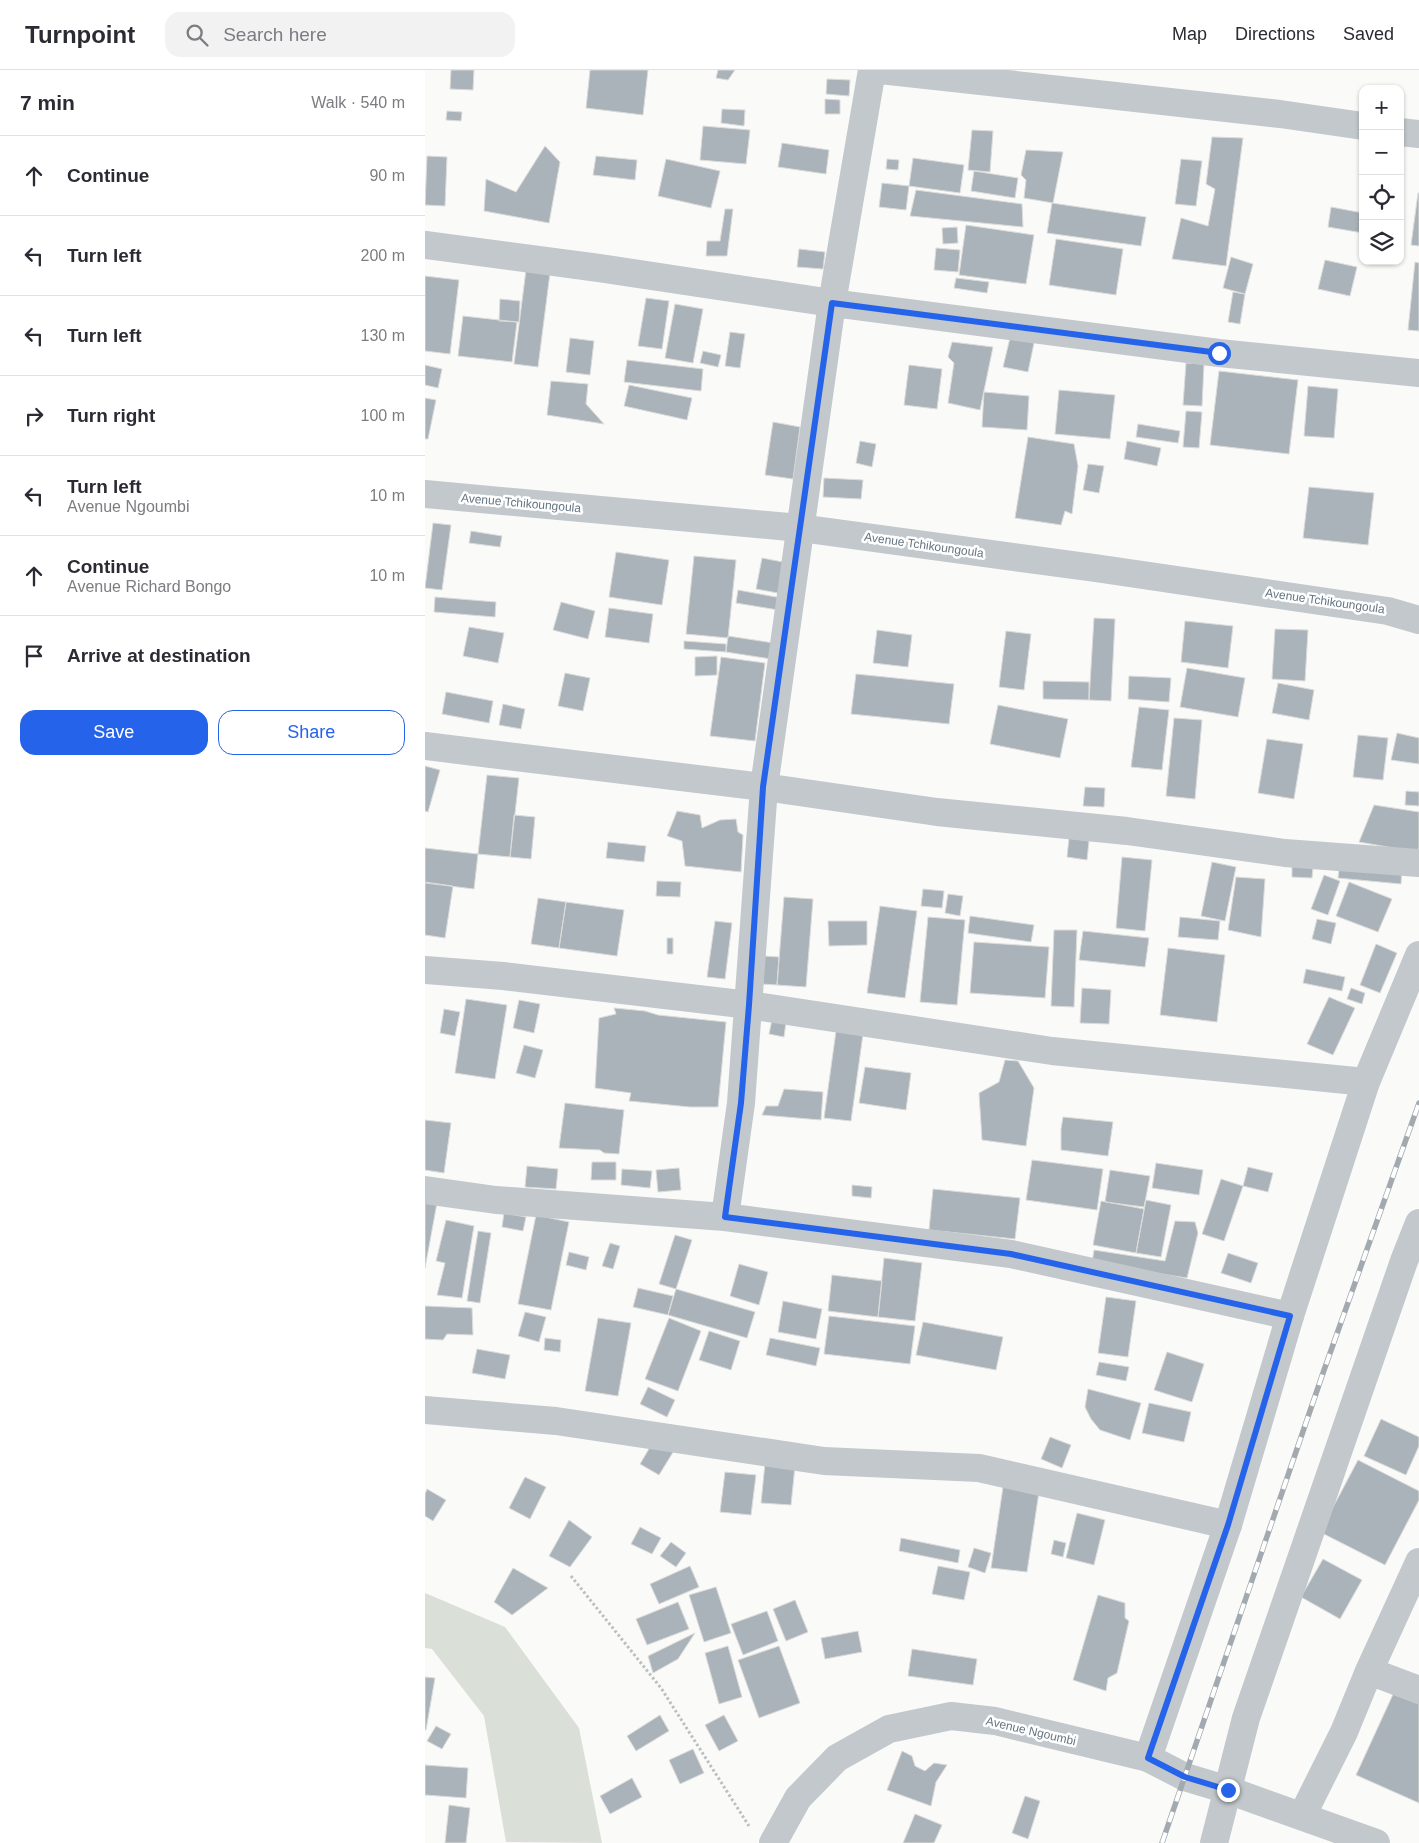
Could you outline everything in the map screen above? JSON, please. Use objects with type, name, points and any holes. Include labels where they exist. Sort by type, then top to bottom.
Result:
[{"type":"street","points":[[725,1217],[741,1103],[763,787],[832,303],[872,70]]},
{"type":"street","points":[[880,70],[1280,114],[1359,125]]},
{"type":"street","points":[[1404,132],[1419,134]]},
{"type":"street","points":[[425,244],[832,303],[1219,353],[1419,372]]},
{"type":"street","name":"Avenue Tchikoungoula","points":[[425,494],[800,528],[1085,566],[1379,609],[1419,620]]},
{"type":"street","points":[[425,746],[763,787],[937,812],[1127,831],[1285,853],[1419,863]]},
{"type":"street","points":[[1148,1758],[1228,1525],[1290,1316],[1366,1082],[1419,955]]},
{"type":"street","points":[[425,970],[503,976],[749,1005],[1052,1051],[1366,1082]]},
{"type":"street","points":[[425,1190],[496,1200],[725,1217],[1011,1254],[1290,1316]]},
{"type":"street","points":[[1214,1843],[1246,1718],[1419,1223]]},
{"type":"street","points":[[425,1410],[556,1421],[824,1461],[979,1468],[1228,1525]]},
{"type":"street","points":[[1302,1816],[1344,1732],[1369,1671],[1419,1562]]},
{"type":"street","points":[[1369,1671],[1419,1690]]},
{"type":"street","name":"Avenue Ngoumbi","points":[[773,1843],[798,1798],[837,1758],[889,1729],[951,1716],[995,1721],[1148,1758],[1185,1777],[1228,1790],[1376,1843]]},
{"type":"path","points":[[571,1576],[661,1688],[750,1827]]},
{"type":"shaded area","points":[[425,1593],[505,1627],[579,1728],[602,1843],[506,1842],[484,1716],[432,1649],[425,1648]]},
{"type":"building","points":[[451,70],[474,70],[473,90],[450,89]]},
{"type":"building","points":[[590,70],[648,70],[643,115],[586,108]]},
{"type":"building","points":[[718,70],[735,70],[728,80],[716,78]]},
{"type":"building","points":[[827,79],[850,80],[849,96],[826,94]]},
{"type":"building","points":[[825,99],[840,100],[840,114],[825,114]]},
{"type":"building","points":[[722,109],[745,110],[744,126],[721,123]]},
{"type":"building","points":[[447,111],[462,112],[461,121],[446,120]]},
{"type":"building","points":[[703,126],[750,130],[746,164],[700,160]]},
{"type":"building","points":[[972,130],[993,131],[990,172],[968,170]]},
{"type":"building","points":[[1212,137],[1243,138],[1226,266],[1172,259],[1181,218],[1208,226],[1215,189],[1206,184]]},
{"type":"building","points":[[782,143],[829,150],[826,174],[778,167]]},
{"type":"building","points":[[545,146],[560,162],[549,223],[484,211],[486,179],[516,192]]},
{"type":"building","points":[[1026,150],[1063,152],[1053,203],[1024,198],[1026,180],[1021,175]]},
{"type":"building","points":[[427,156],[447,157],[445,206],[425,205]]},
{"type":"building","points":[[596,156],[637,160],[635,180],[593,175]]},
{"type":"building","points":[[913,158],[964,165],[960,193],[909,186]]},
{"type":"building","points":[[666,159],[720,171],[711,208],[658,196]]},
{"type":"building","points":[[887,159],[899,160],[898,170],[886,169]]},
{"type":"building","points":[[1181,159],[1202,161],[1196,206],[1175,204]]},
{"type":"building","points":[[974,171],[1018,178],[1015,198],[971,191]]},
{"type":"building","points":[[882,183],[909,186],[906,210],[879,207]]},
{"type":"building","points":[[916,190],[1022,204],[1023,227],[910,216]]},
{"type":"building","points":[[1419,193],[1419,246],[1411,245]]},
{"type":"building","points":[[1052,203],[1146,217],[1141,246],[1047,233]]},
{"type":"building","points":[[1331,207],[1359,212],[1359,232],[1328,227]]},
{"type":"building","points":[[725,209],[733,209],[727,256],[706,256],[707,241],[720,241]]},
{"type":"building","points":[[966,225],[1034,235],[1026,284],[959,275]]},
{"type":"building","points":[[957,227],[958,243],[943,244],[942,228]]},
{"type":"building","points":[[1056,239],[1123,249],[1116,295],[1049,285]]},
{"type":"building","points":[[936,248],[960,250],[958,272],[934,270]]},
{"type":"building","points":[[799,249],[825,252],[823,269],[797,267]]},
{"type":"building","points":[[1231,257],[1253,264],[1245,294],[1223,288]]},
{"type":"building","points":[[1325,260],[1357,267],[1350,296],[1318,289]]},
{"type":"building","points":[[1415,262],[1419,263],[1419,331],[1408,330]]},
{"type":"building","points":[[526,270],[550,273],[538,367],[514,364]]},
{"type":"building","points":[[425,276],[459,280],[450,354],[425,351]]},
{"type":"building","points":[[956,278],[989,282],[987,293],[954,288]]},
{"type":"building","points":[[1233,292],[1245,294],[1240,324],[1228,322]]},
{"type":"building","points":[[646,298],[669,301],[662,349],[638,346]]},
{"type":"building","points":[[500,299],[520,301],[519,322],[499,321]]},
{"type":"building","points":[[675,304],[703,309],[693,363],[665,358]]},
{"type":"building","points":[[463,316],[517,322],[512,362],[458,356]]},
{"type":"building","points":[[730,332],[745,334],[740,368],[725,366]]},
{"type":"building","points":[[570,338],[594,341],[590,375],[566,372]]},
{"type":"building","points":[[1010,338],[1034,343],[1028,372],[1003,367]]},
{"type":"building","points":[[952,342],[993,347],[980,410],[948,403],[954,363],[948,357]]},
{"type":"building","points":[[703,351],[721,355],[718,367],[700,363]]},
{"type":"building","points":[[627,360],[703,369],[701,391],[624,382]]},
{"type":"building","points":[[1186,363],[1204,364],[1202,406],[1183,405]]},
{"type":"building","points":[[425,365],[442,369],[438,388],[425,385]]},
{"type":"building","points":[[909,365],[942,369],[937,409],[904,405]]},
{"type":"building","points":[[1219,371],[1298,380],[1289,454],[1210,445]]},
{"type":"building","points":[[551,381],[588,384],[586,404],[604,424],[547,415]]},
{"type":"building","points":[[629,385],[692,398],[687,420],[624,406]]},
{"type":"building","points":[[1308,386],[1338,389],[1334,438],[1304,436]]},
{"type":"building","points":[[1059,390],[1115,395],[1110,439],[1055,434]]},
{"type":"building","points":[[984,392],[1029,396],[1027,430],[982,427]]},
{"type":"building","points":[[425,398],[436,400],[428,439],[425,439]]},
{"type":"building","points":[[1186,411],[1202,412],[1199,448],[1183,447]]},
{"type":"building","points":[[773,422],[800,427],[793,479],[765,475]]},
{"type":"building","points":[[1138,424],[1180,431],[1178,443],[1136,437]]},
{"type":"building","points":[[1028,437],[1074,444],[1078,466],[1072,514],[1065,511],[1061,525],[1015,518]]},
{"type":"building","points":[[860,441],[876,444],[872,467],[856,463]]},
{"type":"building","points":[[1127,441],[1161,448],[1157,466],[1124,459]]},
{"type":"building","points":[[1088,464],[1104,466],[1099,493],[1083,490]]},
{"type":"building","points":[[824,478],[863,480],[861,499],[823,497]]},
{"type":"building","points":[[1309,487],[1374,493],[1368,545],[1303,538]]},
{"type":"building","points":[[433,523],[451,525],[442,590],[425,588]]},
{"type":"building","points":[[471,531],[502,536],[500,547],[469,543]]},
{"type":"building","points":[[616,552],[669,560],[662,605],[609,597]]},
{"type":"building","points":[[694,556],[736,560],[728,638],[686,634]]},
{"type":"building","points":[[762,558],[788,563],[783,594],[756,589]]},
{"type":"building","points":[[738,590],[787,599],[784,611],[736,603]]},
{"type":"building","points":[[435,597],[496,602],[495,617],[434,612]]},
{"type":"building","points":[[561,602],[595,611],[588,639],[553,630]]},
{"type":"building","points":[[609,608],[653,614],[649,643],[605,637]]},
{"type":"building","points":[[1094,618],[1115,619],[1111,701],[1089,700]]},
{"type":"building","points":[[1185,621],[1233,626],[1228,668],[1181,662]]},
{"type":"building","points":[[469,627],[504,633],[498,663],[463,656]]},
{"type":"building","points":[[1275,629],[1308,630],[1305,681],[1272,679]]},
{"type":"building","points":[[877,630],[912,635],[908,667],[873,663]]},
{"type":"building","points":[[1006,631],[1031,634],[1024,690],[999,687]]},
{"type":"building","points":[[728,636],[774,643],[771,659],[726,652]]},
{"type":"building","points":[[684,641],[726,644],[726,652],[684,649]]},
{"type":"building","points":[[717,656],[717,675],[695,676],[695,657]]},
{"type":"building","points":[[721,657],[765,663],[755,741],[710,736]]},
{"type":"building","points":[[1187,668],[1245,678],[1238,717],[1180,707]]},
{"type":"building","points":[[565,673],[590,678],[583,711],[558,706]]},
{"type":"building","points":[[856,674],[954,684],[949,724],[851,714]]},
{"type":"building","points":[[1129,676],[1171,678],[1169,702],[1128,699]]},
{"type":"building","points":[[1043,681],[1089,682],[1089,700],[1043,699]]},
{"type":"building","points":[[1278,683],[1314,690],[1309,720],[1272,713]]},
{"type":"building","points":[[446,692],[493,701],[489,723],[442,714]]},
{"type":"building","points":[[503,704],[525,709],[521,729],[499,725]]},
{"type":"building","points":[[998,705],[1068,719],[1060,758],[990,744]]},
{"type":"building","points":[[1139,707],[1169,710],[1162,770],[1131,767]]},
{"type":"building","points":[[1174,718],[1202,720],[1195,799],[1166,796]]},
{"type":"building","points":[[1397,733],[1419,738],[1419,764],[1391,760]]},
{"type":"building","points":[[1358,735],[1388,738],[1383,780],[1353,777]]},
{"type":"building","points":[[1267,739],[1303,744],[1294,799],[1258,793]]},
{"type":"building","points":[[425,766],[440,770],[428,812],[425,811]]},
{"type":"building","points":[[487,775],[519,778],[510,857],[478,854]]},
{"type":"building","points":[[1085,787],[1105,788],[1104,807],[1083,806]]},
{"type":"building","points":[[1406,791],[1419,792],[1419,806],[1405,805]]},
{"type":"building","points":[[1374,805],[1419,812],[1419,848],[1417,852],[1359,842]]},
{"type":"building","points":[[677,811],[700,815],[702,828],[720,820],[736,819],[738,832],[743,835],[741,872],[685,866],[682,841],[667,836]]},
{"type":"building","points":[[514,815],[535,817],[531,859],[510,857]]},
{"type":"building","points":[[1069,838],[1089,841],[1087,860],[1067,857]]},
{"type":"building","points":[[608,842],[646,846],[644,862],[606,858]]},
{"type":"building","points":[[425,848],[478,854],[474,889],[425,883]]},
{"type":"building","points":[[1122,857],[1152,860],[1145,931],[1116,928]]},
{"type":"building","points":[[1340,861],[1402,866],[1401,884],[1338,878]]},
{"type":"building","points":[[1212,862],[1236,867],[1225,921],[1201,916]]},
{"type":"building","points":[[1292,866],[1313,867],[1312,878],[1292,877]]},
{"type":"building","points":[[1324,875],[1340,881],[1328,915],[1311,909]]},
{"type":"building","points":[[1236,877],[1265,879],[1261,937],[1228,930]]},
{"type":"building","points":[[657,881],[681,882],[680,897],[656,896]]},
{"type":"building","points":[[425,882],[453,886],[445,938],[425,935]]},
{"type":"building","points":[[1349,882],[1392,899],[1378,932],[1336,916]]},
{"type":"building","points":[[923,889],[944,891],[942,908],[921,906]]},
{"type":"building","points":[[948,894],[963,896],[960,916],[945,913]]},
{"type":"building","points":[[784,897],[813,899],[806,987],[777,985]]},
{"type":"building","points":[[538,898],[566,902],[559,948],[531,944]]},
{"type":"building","points":[[566,902],[624,910],[617,956],[559,948]]},
{"type":"building","points":[[880,906],[917,911],[905,998],[867,993]]},
{"type":"building","points":[[970,916],[1034,925],[1031,942],[968,933]]},
{"type":"building","points":[[928,917],[965,920],[957,1005],[920,1002]]},
{"type":"building","points":[[1180,917],[1220,921],[1218,940],[1178,937]]},
{"type":"building","points":[[1317,919],[1336,923],[1331,944],[1312,939]]},
{"type":"building","points":[[715,921],[732,923],[725,979],[707,977]]},
{"type":"building","points":[[828,921],[867,921],[867,945],[829,946]]},
{"type":"building","points":[[1054,930],[1077,930],[1074,1007],[1051,1006]]},
{"type":"building","points":[[1083,931],[1149,938],[1145,967],[1079,960]]},
{"type":"building","points":[[667,938],[673,938],[673,954],[667,954]]},
{"type":"building","points":[[974,942],[1049,947],[1045,998],[970,993]]},
{"type":"building","points":[[1376,944],[1397,953],[1380,993],[1360,985]]},
{"type":"building","points":[[1168,948],[1225,955],[1217,1022],[1160,1015]]},
{"type":"building","points":[[764,956],[779,957],[777,985],[761,984]]},
{"type":"building","points":[[1306,969],[1345,977],[1342,991],[1303,983]]},
{"type":"building","points":[[1082,988],[1111,990],[1109,1024],[1080,1023]]},
{"type":"building","points":[[1351,988],[1365,993],[1362,1004],[1347,999]]},
{"type":"building","points":[[1329,997],[1355,1008],[1333,1055],[1307,1044]]},
{"type":"building","points":[[466,999],[507,1005],[495,1079],[455,1073]]},
{"type":"building","points":[[519,1000],[540,1004],[534,1033],[513,1028]]},
{"type":"building","points":[[614,1008],[726,1022],[718,1107],[690,1107],[629,1101],[631,1093],[595,1088],[599,1018],[616,1014]]},
{"type":"building","points":[[444,1009],[460,1012],[455,1036],[440,1033]]},
{"type":"building","points":[[772,1020],[786,1022],[784,1037],[769,1034]]},
{"type":"building","points":[[836,1031],[863,1034],[851,1121],[824,1118]]},
{"type":"building","points":[[524,1045],[543,1050],[535,1078],[516,1073]]},
{"type":"building","points":[[1005,1060],[1018,1061],[1034,1088],[1026,1146],[982,1140],[979,1093],[999,1082]]},
{"type":"building","points":[[865,1067],[911,1073],[906,1110],[859,1103]]},
{"type":"building","points":[[784,1089],[823,1092],[821,1120],[762,1115],[766,1106],[778,1106]]},
{"type":"building","points":[[565,1103],[624,1110],[619,1154],[604,1153],[600,1150],[559,1148]]},
{"type":"building","points":[[1063,1117],[1113,1122],[1108,1156],[1061,1150]]},
{"type":"building","points":[[425,1120],[451,1123],[444,1173],[425,1170]]},
{"type":"building","points":[[1032,1160],[1103,1169],[1097,1210],[1026,1200]]},
{"type":"building","points":[[592,1162],[616,1162],[616,1180],[591,1180]]},
{"type":"building","points":[[1156,1163],[1203,1170],[1199,1195],[1152,1188]]},
{"type":"building","points":[[527,1166],[558,1169],[556,1189],[525,1187]]},
{"type":"building","points":[[1248,1167],[1273,1173],[1268,1192],[1243,1186]]},
{"type":"building","points":[[679,1168],[681,1190],[658,1192],[656,1170]]},
{"type":"building","points":[[622,1169],[652,1171],[650,1188],[621,1185]]},
{"type":"building","points":[[1110,1170],[1150,1176],[1144,1207],[1105,1202]]},
{"type":"building","points":[[1221,1179],[1243,1186],[1224,1241],[1202,1234]]},
{"type":"building","points":[[852,1185],[872,1187],[871,1198],[852,1196]]},
{"type":"building","points":[[933,1189],[1020,1198],[1015,1239],[929,1230]]},
{"type":"building","points":[[425,1199],[437,1203],[425,1268]]},
{"type":"building","points":[[1146,1200],[1171,1205],[1161,1257],[1136,1253]]},
{"type":"building","points":[[1101,1201],[1144,1209],[1136,1253],[1093,1245]]},
{"type":"building","points":[[504,1213],[526,1217],[523,1231],[502,1227]]},
{"type":"building","points":[[536,1215],[569,1222],[551,1310],[518,1304]]},
{"type":"building","points":[[446,1220],[474,1226],[462,1298],[437,1295],[445,1263],[436,1261]]},
{"type":"building","points":[[1175,1221],[1195,1222],[1198,1233],[1187,1278],[1092,1263],[1094,1250],[1165,1261]]},
{"type":"building","points":[[478,1231],[491,1233],[480,1303],[467,1301]]},
{"type":"building","points":[[675,1235],[692,1240],[676,1289],[659,1284]]},
{"type":"building","points":[[610,1243],[620,1246],[613,1269],[602,1266]]},
{"type":"building","points":[[569,1252],[589,1257],[586,1270],[566,1265]]},
{"type":"building","points":[[1228,1253],[1258,1263],[1251,1283],[1221,1273]]},
{"type":"building","points":[[884,1258],[922,1263],[915,1321],[878,1317]]},
{"type":"building","points":[[739,1264],[768,1272],[759,1305],[730,1296]]},
{"type":"building","points":[[832,1275],[882,1281],[878,1317],[828,1311]]},
{"type":"building","points":[[638,1288],[673,1296],[668,1315],[633,1307]]},
{"type":"building","points":[[676,1289],[755,1312],[747,1338],[668,1315]]},
{"type":"building","points":[[1106,1297],[1136,1301],[1128,1357],[1098,1353]]},
{"type":"building","points":[[783,1301],[822,1309],[816,1339],[778,1332]]},
{"type":"building","points":[[425,1306],[472,1308],[473,1335],[447,1334],[443,1340],[425,1339]]},
{"type":"building","points":[[525,1312],[546,1317],[539,1342],[518,1336]]},
{"type":"building","points":[[829,1316],[915,1326],[910,1364],[824,1354]]},
{"type":"building","points":[[598,1318],[631,1323],[618,1396],[585,1391]]},
{"type":"building","points":[[669,1318],[701,1331],[678,1391],[645,1379]]},
{"type":"building","points":[[923,1322],[1003,1337],[996,1370],[916,1355]]},
{"type":"building","points":[[709,1331],[740,1341],[731,1370],[699,1360]]},
{"type":"building","points":[[545,1338],[561,1340],[560,1352],[544,1350]]},
{"type":"building","points":[[770,1338],[820,1348],[816,1366],[766,1355]]},
{"type":"building","points":[[477,1349],[510,1355],[505,1379],[472,1373]]},
{"type":"building","points":[[1167,1352],[1204,1364],[1192,1402],[1154,1390]]},
{"type":"building","points":[[1099,1362],[1129,1367],[1126,1381],[1096,1375]]},
{"type":"building","points":[[648,1387],[675,1400],[667,1417],[640,1404]]},
{"type":"building","points":[[1088,1389],[1141,1403],[1130,1440],[1100,1430],[1091,1419],[1085,1407]]},
{"type":"building","points":[[1149,1403],[1191,1412],[1184,1442],[1142,1433]]},
{"type":"building","points":[[1381,1419],[1419,1437],[1419,1446],[1406,1475],[1364,1456]]},
{"type":"building","points":[[656,1437],[675,1449],[659,1475],[640,1464]]},
{"type":"building","points":[[1050,1437],[1071,1445],[1062,1468],[1041,1459]]},
{"type":"building","points":[[1358,1460],[1419,1491],[1419,1500],[1385,1565],[1320,1532]]},
{"type":"building","points":[[765,1463],[795,1466],[791,1505],[761,1503]]},
{"type":"building","points":[[725,1472],[756,1475],[751,1515],[720,1512]]},
{"type":"building","points":[[525,1477],[546,1487],[530,1519],[509,1508]]},
{"type":"building","points":[[1003,1487],[1039,1492],[1027,1572],[991,1568]]},
{"type":"building","points":[[427,1489],[446,1500],[433,1521],[425,1516],[425,1494]]},
{"type":"building","points":[[1077,1513],[1105,1520],[1094,1565],[1066,1558]]},
{"type":"building","points":[[569,1520],[592,1537],[570,1567],[549,1556]]},
{"type":"building","points":[[640,1527],[661,1538],[652,1554],[631,1544]]},
{"type":"building","points":[[901,1538],[960,1550],[958,1563],[899,1551]]},
{"type":"building","points":[[1054,1540],[1066,1543],[1063,1557],[1051,1554]]},
{"type":"building","points":[[671,1542],[686,1553],[676,1567],[660,1556]]},
{"type":"building","points":[[974,1548],[991,1553],[985,1573],[968,1567]]},
{"type":"building","points":[[1323,1559],[1362,1580],[1340,1619],[1301,1597]]},
{"type":"building","points":[[690,1566],[699,1587],[659,1604],[650,1584]]},
{"type":"building","points":[[938,1566],[970,1572],[964,1600],[932,1594]]},
{"type":"building","points":[[513,1568],[548,1588],[512,1615],[494,1602]]},
{"type":"building","points":[[716,1587],[731,1633],[704,1642],[689,1595]]},
{"type":"building","points":[[1098,1595],[1125,1603],[1125,1618],[1129,1621],[1117,1673],[1108,1678],[1106,1691],[1073,1680]]},
{"type":"building","points":[[795,1600],[808,1632],[786,1641],[773,1609]]},
{"type":"building","points":[[678,1602],[689,1629],[647,1645],[636,1619]]},
{"type":"building","points":[[767,1611],[778,1641],[743,1655],[731,1624]]},
{"type":"building","points":[[858,1631],[862,1652],[825,1659],[821,1638]]},
{"type":"building","points":[[695,1633],[678,1659],[653,1673],[648,1656]]},
{"type":"building","points":[[728,1646],[742,1697],[719,1704],[705,1653]]},
{"type":"building","points":[[779,1646],[800,1703],[759,1718],[738,1660]]},
{"type":"building","points":[[912,1649],[977,1659],[973,1685],[908,1676]]},
{"type":"building","points":[[425,1677],[435,1678],[426,1730],[425,1730]]},
{"type":"building","points":[[1395,1690],[1419,1701],[1419,1803],[1356,1775]]},
{"type":"building","points":[[660,1715],[669,1731],[636,1751],[627,1736]]},
{"type":"building","points":[[724,1715],[738,1741],[719,1751],[705,1725]]},
{"type":"building","points":[[436,1726],[451,1734],[442,1749],[427,1741]]},
{"type":"building","points":[[693,1749],[704,1773],[680,1784],[669,1760]]},
{"type":"building","points":[[902,1751],[912,1756],[915,1766],[925,1771],[934,1763],[947,1765],[936,1782],[931,1806],[887,1790]]},
{"type":"building","points":[[425,1765],[468,1768],[466,1798],[425,1795]]},
{"type":"building","points":[[632,1778],[642,1797],[610,1814],[600,1796]]},
{"type":"building","points":[[1025,1796],[1040,1801],[1028,1839],[1012,1833]]},
{"type":"building","points":[[449,1805],[470,1808],[466,1843],[445,1843]]},
{"type":"building","points":[[915,1814],[942,1825],[934,1843],[903,1843]]},
{"type":"railway","points":[[1162,1843],[1323,1373],[1419,1103]]},
{"type":"route","points":[[1219,353],[832,303],[763,787],[741,1103],[725,1217],[791,1224],[1011,1254],[1290,1316],[1228,1525],[1148,1758],[1185,1777],[1228,1790]]}]
